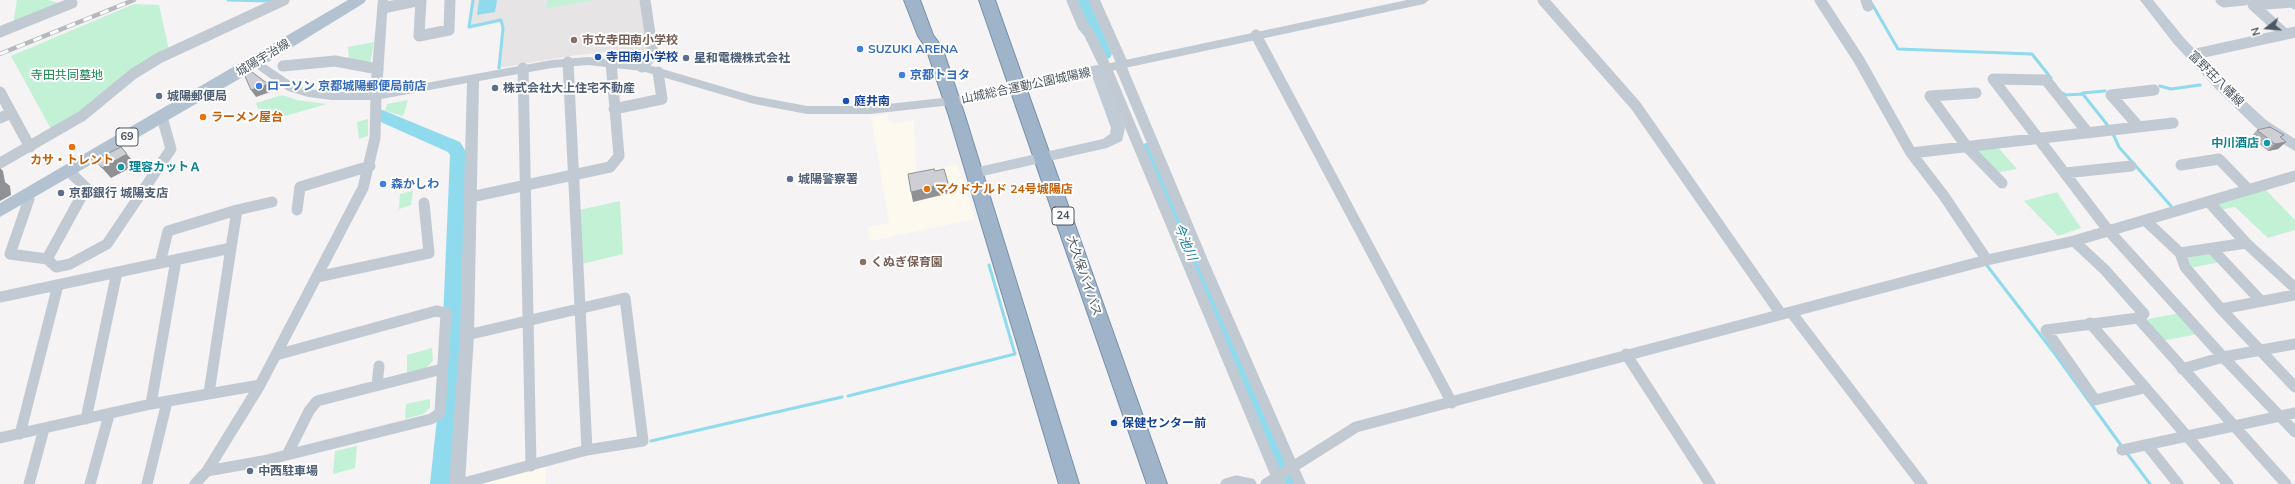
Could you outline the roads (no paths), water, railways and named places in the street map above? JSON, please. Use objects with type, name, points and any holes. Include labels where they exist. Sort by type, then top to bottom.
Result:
[{"type":"highway","name":"大久保バイパス","points":[[987,0],[1044,158],[1157,484]]},
{"type":"highway","points":[[914,4],[926,36],[934,47],[952,102],[1070,484]]},
{"type":"main road","name":"城陽宇治線","points":[[0,211],[68,170],[255,64],[359,0]]},
{"type":"main road","name":"富野荘八幡線","points":[[2146,0],[2191,55],[2261,124],[2295,146]]},
{"type":"main road","name":"山城総合運動公園城陽線","points":[[952,102],[1101,69],[1118,128],[1116,137],[1107,144],[974,173]]},
{"type":"street","points":[[0,32],[72,3],[61,0]]},
{"type":"street","points":[[0,163],[82,116],[133,74],[159,58],[284,0]]},
{"type":"street","points":[[195,484],[207,470],[260,385],[318,277],[363,188],[370,166],[375,138],[376,96],[383,4],[421,0],[419,36],[449,30],[450,0]]},
{"type":"street","points":[[642,67],[653,54],[645,0]]},
{"type":"street","points":[[1072,0],[1083,26],[1089,33],[1101,69],[1198,287],[1279,480]]},
{"type":"street","points":[[1094,0],[1204,265],[1300,484]]},
{"type":"street","points":[[1101,69],[1424,0]]},
{"type":"street","points":[[1543,0],[1636,106],[1786,313],[1922,484]]},
{"type":"street","points":[[1820,0],[1859,60],[1911,152],[1944,196],[1987,260]]},
{"type":"street","points":[[2221,0],[2224,2],[2292,2],[2295,4]]},
{"type":"street","points":[[2248,2],[2290,33]]},
{"type":"street","points":[[2191,55],[2290,33]]},
{"type":"street","points":[[1256,35],[1452,403]]},
{"type":"street","points":[[283,66],[311,62],[335,61],[378,69]]},
{"type":"street","points":[[255,64],[283,84],[301,91],[332,96],[376,96],[523,68],[568,62],[611,62],[642,67],[754,100],[807,110],[870,110],[952,102]]},
{"type":"street","points":[[568,62],[578,309],[587,450]]},
{"type":"street","points":[[471,197],[610,167],[619,156],[611,62]]},
{"type":"street","points":[[523,68],[530,466]]},
{"type":"street","points":[[614,109],[662,99],[658,72]]},
{"type":"street","points":[[457,484],[467,335],[471,197],[472,78]]},
{"type":"street","points":[[2088,134],[2046,80],[1993,79],[2108,230],[2223,357],[2295,432]]},
{"type":"street","points":[[2138,128],[2111,95],[2154,90]]},
{"type":"street","points":[[0,92],[30,147]]},
{"type":"street","points":[[1976,93],[1930,96],[1967,147],[2002,183]]},
{"type":"street","points":[[0,118],[12,113]]},
{"type":"street","points":[[28,195],[29,198],[10,254],[47,259],[56,266],[70,264],[107,244],[114,230],[171,149],[162,117]]},
{"type":"street","points":[[1911,152],[2088,134],[2173,123]]},
{"type":"street","points":[[2181,165],[2219,159],[2248,189]]},
{"type":"street","points":[[297,210],[300,187],[370,166]]},
{"type":"street","points":[[2065,173],[2131,166]]},
{"type":"street","points":[[47,259],[86,188],[68,170]]},
{"type":"street","points":[[1266,484],[1279,480],[1291,466],[1356,427],[1452,403],[1626,354],[1987,260],[2074,241],[2295,176]]},
{"type":"street","points":[[160,263],[168,231],[237,210],[272,202]]},
{"type":"street","points":[[2209,202],[2246,243],[2295,288]]},
{"type":"street","points":[[318,277],[429,253],[424,203]]},
{"type":"street","points":[[209,394],[237,210]]},
{"type":"street","points":[[2146,221],[2180,253],[2185,267],[2221,309],[2295,387]]},
{"type":"street","points":[[2074,241],[2105,270],[2144,314],[2138,318],[2090,323],[2046,330],[2095,400],[2144,388]]},
{"type":"street","points":[[2180,253],[2246,243]]},
{"type":"street","points":[[0,297],[231,248]]},
{"type":"street","points":[[2212,249],[2261,302]]},
{"type":"street","points":[[151,404],[176,260]]},
{"type":"street","points":[[20,434],[61,284],[70,264]]},
{"type":"street","points":[[86,419],[117,272]]},
{"type":"street","points":[[2221,309],[2295,295]]},
{"type":"street","points":[[460,484],[587,450],[643,441],[625,298],[467,335]]},
{"type":"street","points":[[207,470],[263,461],[288,453],[431,419],[440,413],[446,313],[436,311],[276,355]]},
{"type":"street","points":[[2138,318],[2286,484]]},
{"type":"street","points":[[2090,323],[2144,388],[2228,484]]},
{"type":"street","points":[[2182,369],[2223,357],[2261,352],[2295,344]]},
{"type":"street","points":[[1626,354],[1710,484]]},
{"type":"street","points":[[377,385],[380,366]]},
{"type":"street","points":[[288,453],[309,411],[317,401],[442,369]]},
{"type":"street","points":[[0,438],[151,404],[260,385]]},
{"type":"street","points":[[147,484],[167,402]]},
{"type":"street","points":[[2124,450],[2188,438],[2234,426],[2295,413]]},
{"type":"street","points":[[90,484],[109,414]]},
{"type":"street","points":[[29,484],[44,428]]},
{"type":"street","points":[[2147,445],[2178,484]]},
{"type":"street","points":[[1226,484],[1236,481],[1251,484]]},
{"type":"water","points":[[479,0],[497,0],[495,12],[477,15]]},
{"type":"waterway","points":[[228,0],[272,1]]},
{"type":"waterway","points":[[473,0],[469,27],[501,20],[503,28],[499,68]]},
{"type":"waterway","name":"今池川","points":[[1081,0],[1104,54]]},
{"type":"waterway","points":[[1872,4],[1898,49],[2032,54],[2051,78]]},
{"type":"waterway","points":[[2160,86],[2171,89],[2200,85]]},
{"type":"waterway","points":[[2083,94],[2082,93],[2105,91]]},
{"type":"waterway","points":[[2063,93],[2065,95],[2083,94]]},
{"type":"waterway","points":[[2083,94],[2109,127]]},
{"type":"waterway","points":[[380,115],[454,147],[459,155],[450,390],[441,484]]},
{"type":"waterway","points":[[2113,134],[2119,147],[2171,206]]},
{"type":"waterway","name":"今池川","points":[[1146,150],[1281,462],[1289,484]]},
{"type":"waterway","points":[[1985,263],[2055,354],[2123,448]]},
{"type":"waterway","points":[[848,396],[1015,354],[989,265]]},
{"type":"waterway","points":[[651,441],[842,397]]},
{"type":"waterway","points":[[2126,452],[2150,484]]},
{"type":"railway","points":[[0,54],[134,0]]},
{"type":"place","name":"市立寺田南小学校","points":[[574,40]]},
{"type":"place","name":"SUZUKI ARENA","points":[[860,49]]},
{"type":"place","name":"寺田南小学校","points":[[598,57]]},
{"type":"place","name":"星和電機株式会社","points":[[686,58]]},
{"type":"place","name":"京都トヨタ","points":[[902,75]]},
{"type":"place","name":"ローソン 京都城陽郵便局前店","points":[[259,86]]},
{"type":"place","name":"株式会社大上住宅不動産","points":[[495,88]]},
{"type":"place","name":"城陽郵便局","points":[[159,96]]},
{"type":"place","name":"庭井南","points":[[846,101]]},
{"type":"place","name":"ラーメン屋台","points":[[203,117]]},
{"type":"place","name":"中川酒店","points":[[2267,143]]},
{"type":"place","name":"カサ・トレント","points":[[72,147]]},
{"type":"place","name":"理容カットＡ","points":[[121,167]]},
{"type":"place","name":"城陽警察署","points":[[790,179]]},
{"type":"place","name":"森かしわ","points":[[383,184]]},
{"type":"place","name":"マクドナルド 24号城陽店","points":[[927,189]]},
{"type":"place","name":"京都銀行 城陽支店","points":[[61,193]]},
{"type":"place","name":"くぬぎ保育園","points":[[863,262]]},
{"type":"place","name":"保健センター前","points":[[1114,423]]},
{"type":"place","name":"中西駐車場","points":[[250,471]]},
{"type":"park label","name":"寺田共同墓地","points":[[67,75]]}]
